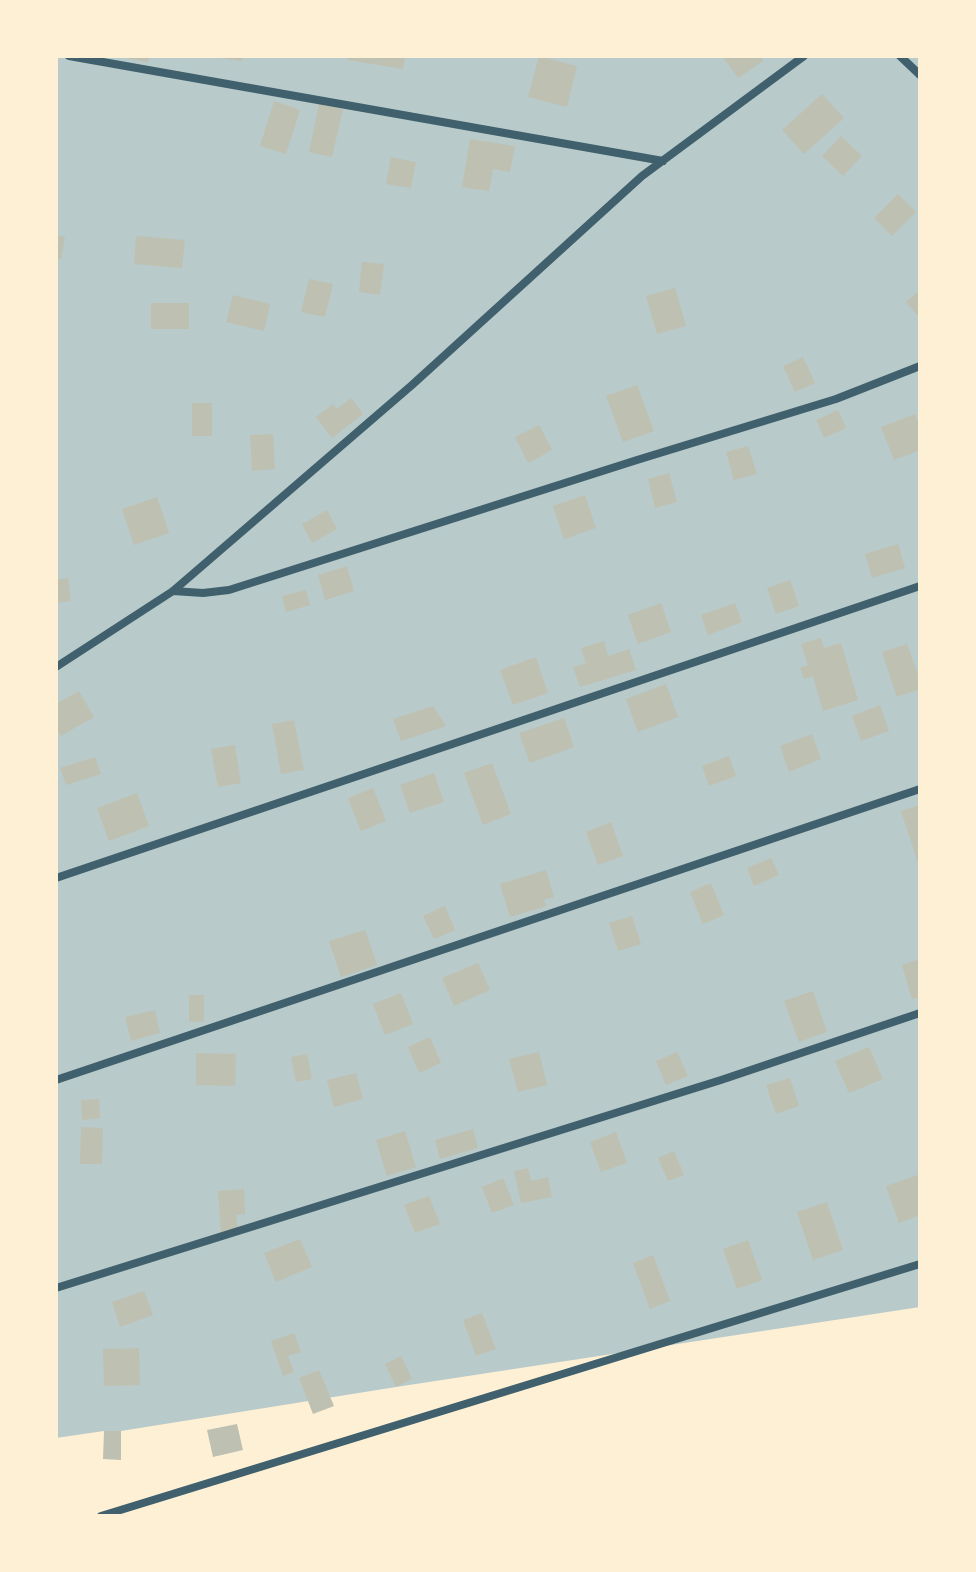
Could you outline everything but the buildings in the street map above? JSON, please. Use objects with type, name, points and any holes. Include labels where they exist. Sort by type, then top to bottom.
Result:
[{"type":"street","points":[[69,56],[663,161]]},
{"type":"street","points":[[56,667],[173,591],[412,385],[642,176],[804,56]]},
{"type":"street","points":[[900,56],[920,75]]},
{"type":"street","points":[[173,591],[203,593],[229,590],[836,399],[920,366]]},
{"type":"street","points":[[56,878],[920,586]]},
{"type":"street","points":[[56,1080],[920,789]]},
{"type":"street","points":[[56,1288],[721,1080],[920,1013]]},
{"type":"street","points":[[101,1516],[920,1264]]},
{"type":"shaded area","points":[[56,56],[920,56],[920,1307],[121,1431],[56,1438]]}]
